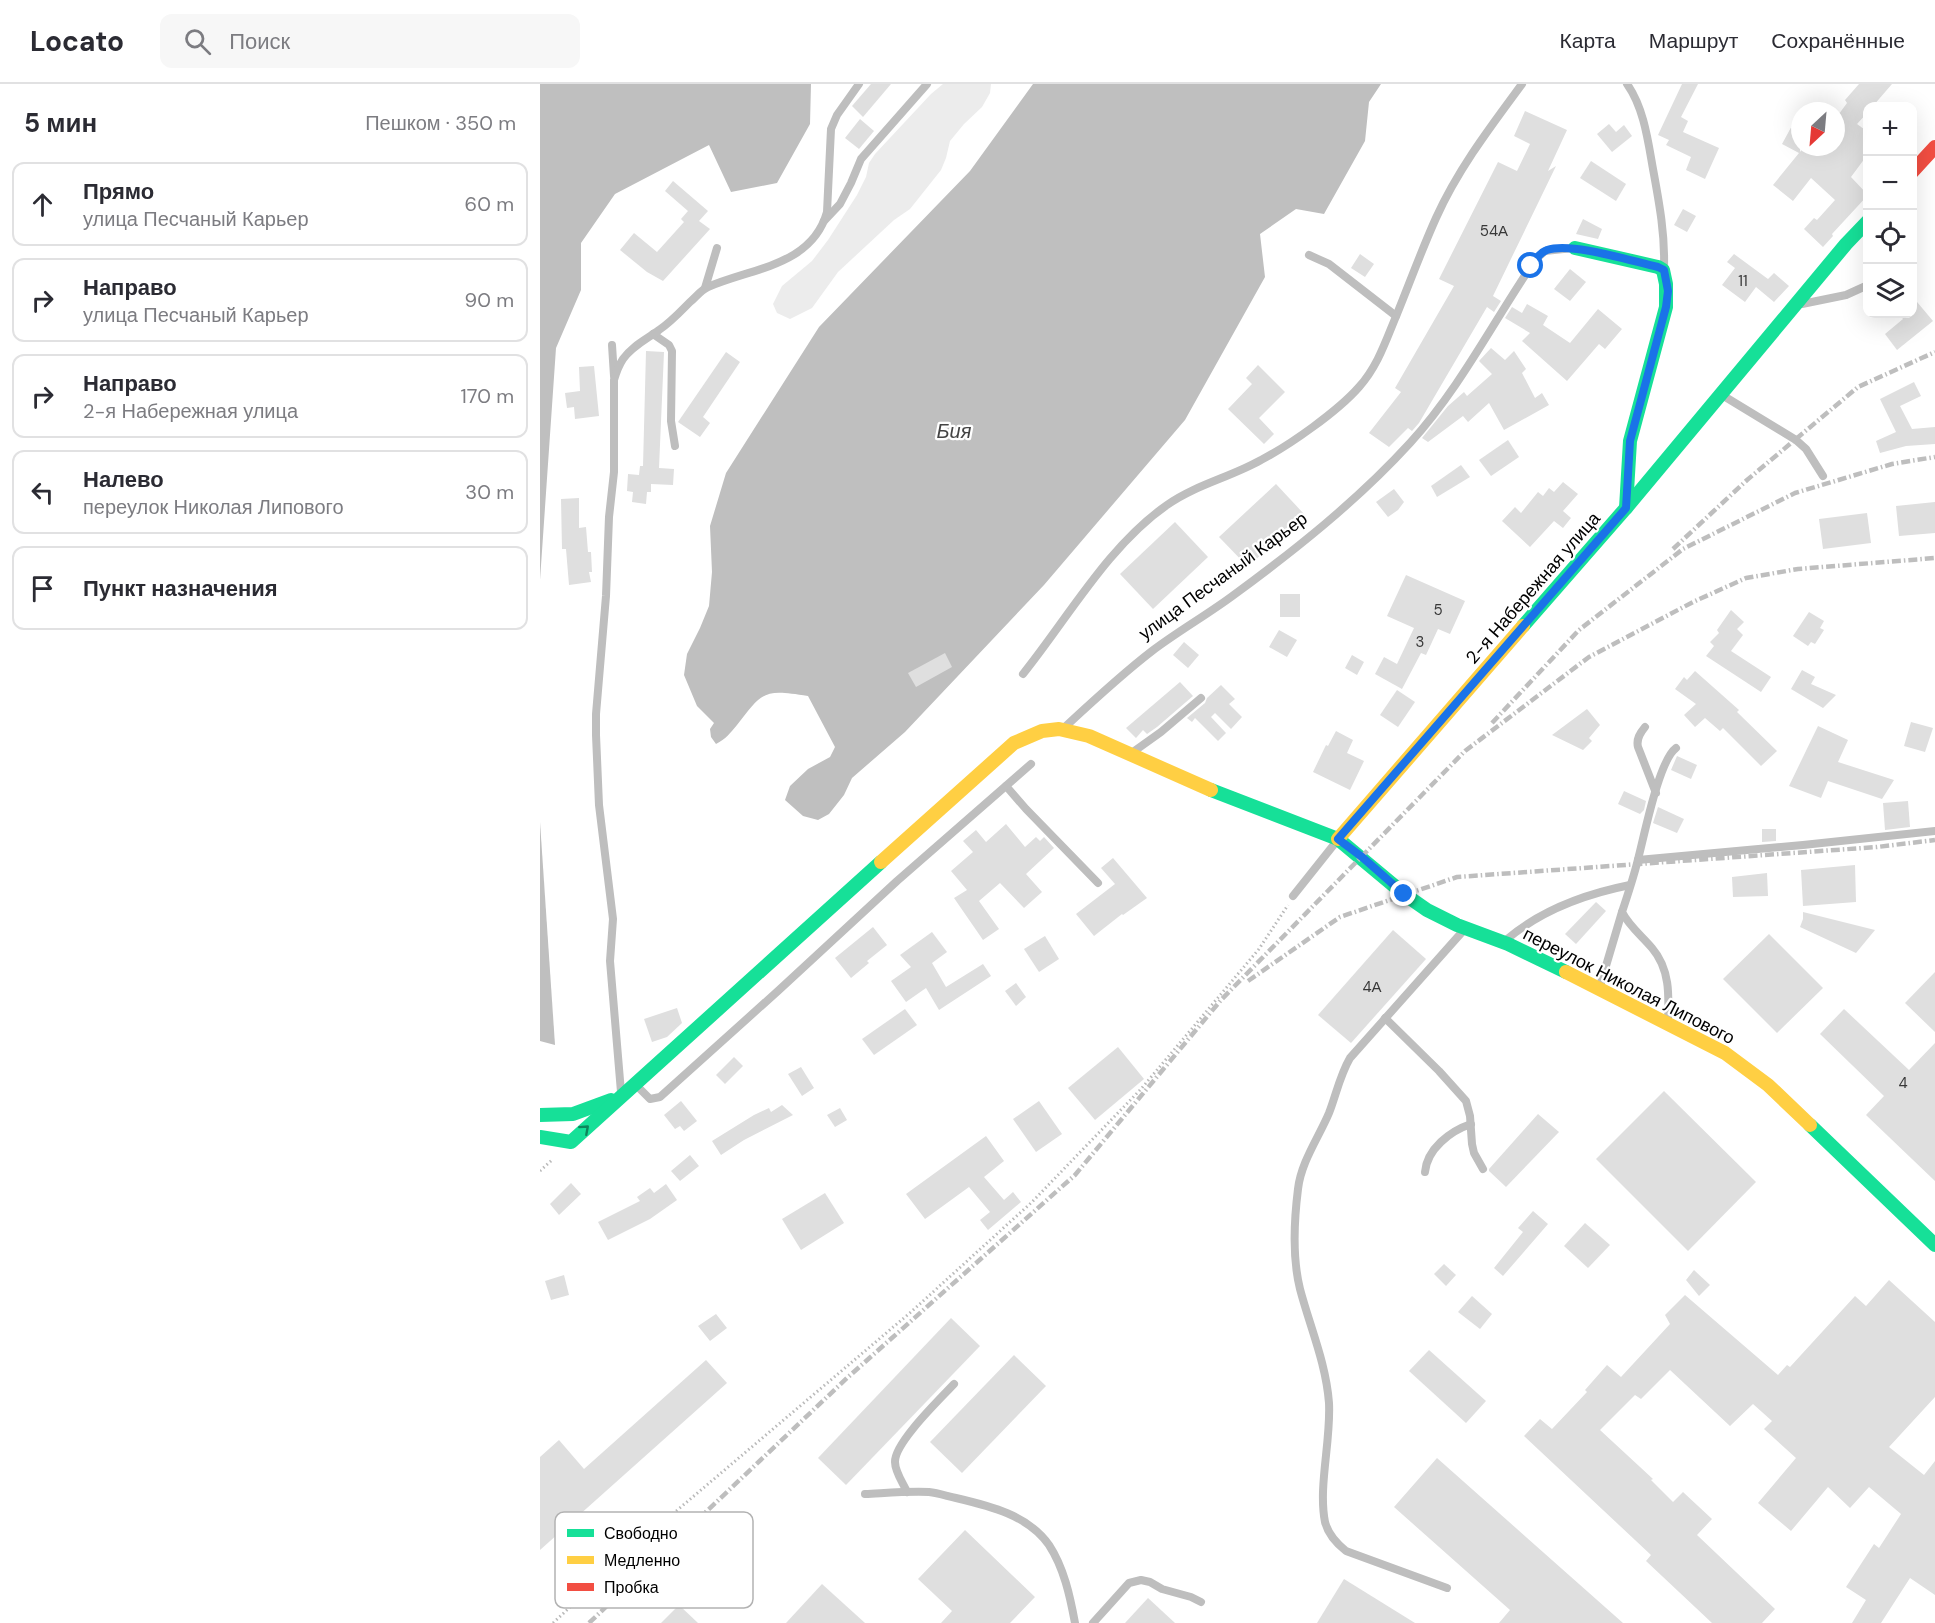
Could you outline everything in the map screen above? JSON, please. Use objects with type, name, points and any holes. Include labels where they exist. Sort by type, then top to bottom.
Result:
[{"type":"street","points":[[1917,167],[1935,147]]},
{"type":"street","name":"2-я Набережная улица","points":[[1338,839],[1626,508],[1863,227]]},
{"type":"street","name":"улица Песчаный Карьер","points":[[1575,249],[1664,270]]},
{"type":"street","points":[[1626,508],[1630,441],[1666,307],[1668,291],[1664,270]]},
{"type":"street","points":[[540,1137],[571,1142],[1014,743],[1045,729],[1063,728]]},
{"type":"street","name":"переулок Николая Липового","points":[[1063,728],[1130,754],[1239,802],[1338,839],[1411,899],[1434,914],[1538,957],[1725,1053],[1768,1085],[1935,1245]]},
{"type":"street","points":[[540,1115],[573,1114],[621,1096]]},
{"type":"lane","points":[[824,221],[828,202],[831,129],[837,115],[859,84]]},
{"type":"lane","points":[[614,380],[623,359],[666,325],[705,288],[792,256],[807,247],[824,221],[840,204],[861,159],[927,84]]},
{"type":"lane","points":[[1023,674],[1116,551],[1154,515],[1176,499],[1277,451],[1329,413],[1358,388],[1374,368],[1437,216],[1458,176],[1522,84]]},
{"type":"lane","points":[[1627,84],[1635,98],[1647,136],[1662,222],[1664,270]]},
{"type":"lane","points":[[705,288],[717,248]]},
{"type":"lane","name":"улица Песчаный Карьер","points":[[1063,728],[1149,653],[1224,602],[1280,560],[1374,480],[1412,441],[1464,374],[1536,259],[1545,251],[1575,249]]},
{"type":"lane","points":[[1309,255],[1329,264],[1396,316]]},
{"type":"lane","points":[[1795,305],[1846,295],[1863,287]]},
{"type":"lane","points":[[653,334],[669,345],[672,351],[671,422],[675,446]]},
{"type":"lane","points":[[612,345],[614,472],[609,517],[596,735],[599,805],[613,919],[610,962],[621,1096]]},
{"type":"lane","points":[[1721,394],[1796,440],[1806,449],[1823,476]]},
{"type":"lane","points":[[1130,754],[1167,728],[1201,698]]},
{"type":"lane","points":[[1645,727],[1637,742],[1656,793]]},
{"type":"lane","points":[[1599,989],[1638,860],[1644,830],[1669,756],[1676,748]]},
{"type":"lane","points":[[634,1084],[650,1099],[660,1097],[897,881],[1031,764]]},
{"type":"lane","points":[[1006,786],[1098,883]]},
{"type":"lane","points":[[1638,860],[1935,831]]},
{"type":"lane","points":[[1293,896],[1338,839]]},
{"type":"lane","points":[[1503,942],[1525,925],[1567,903],[1601,891],[1630,885]]},
{"type":"lane","points":[[1622,912],[1659,957],[1665,970],[1669,993],[1668,1024]]},
{"type":"lane","points":[[1447,1588],[1346,1551],[1333,1539],[1326,1523],[1323,1489],[1329,1428],[1327,1382],[1299,1287],[1295,1222],[1298,1186],[1302,1173],[1328,1114],[1345,1066],[1357,1049],[1466,928]]},
{"type":"lane","points":[[1385,1018],[1466,1101],[1474,1153],[1483,1169]]},
{"type":"lane","points":[[1425,1172],[1430,1155],[1439,1145],[1459,1128],[1471,1124]]},
{"type":"lane","points":[[908,1492],[894,1461],[897,1453],[909,1434],[954,1384]]},
{"type":"lane","points":[[865,1494],[931,1492],[984,1504],[1017,1517],[1034,1528],[1048,1544],[1059,1563],[1075,1623]]},
{"type":"lane","points":[[1093,1623],[1128,1584],[1134,1581],[1150,1582],[1162,1589],[1201,1602]]},
{"type":"path","points":[[675,1512],[911,1312],[1032,1202],[1141,1089],[1258,949],[1293,896]]},
{"type":"path","points":[[553,1623],[569,1608]]},
{"type":"shaded area","points":[[943,84],[991,84],[990,93],[982,107],[950,141],[941,170],[910,209],[894,220],[838,272],[812,308],[790,319],[777,313],[773,304],[782,286],[812,261],[828,240],[857,195],[866,177],[869,163],[875,154]]},
{"type":"water","points":[[540,84],[811,84],[810,124],[777,183],[731,192],[709,145],[615,194],[581,243],[581,290],[556,348],[540,580]]},
{"type":"water","name":"Бия","points":[[1033,84],[1381,84],[1369,102],[1365,141],[1324,214],[1296,209],[1260,234],[1265,277],[1185,420],[1044,585],[905,732],[852,778],[844,795],[829,814],[818,820],[803,816],[785,800],[790,786],[808,769],[830,757],[835,747],[808,696],[782,693],[766,695],[753,705],[728,736],[716,744],[711,737],[710,729],[714,723],[697,706],[684,675],[687,654],[709,606],[712,572],[710,526],[726,473],[819,327],[970,171]]},
{"type":"water","points":[[540,822],[555,1045],[540,1041]]},
{"type":"building","points":[[871,84],[891,84],[863,117],[852,106]]},
{"type":"building","points":[[1682,84],[1698,84],[1681,117],[1688,121],[1683,132],[1719,148],[1705,179],[1686,170],[1691,157],[1666,145],[1669,140],[1658,135]]},
{"type":"building","points":[[1859,84],[1892,84],[1876,102],[1863,102],[1863,117],[1857,124],[1863,128],[1863,161],[1851,177],[1863,190],[1863,200],[1823,247],[1804,229],[1814,218],[1817,220],[1835,200],[1811,178],[1793,201],[1773,185],[1797,156],[1845,156],[1845,106],[1847,103],[1845,100]]},
{"type":"building","points":[[1525,111],[1567,130],[1548,171],[1556,166],[1493,296],[1501,301],[1494,312],[1487,307],[1419,423],[1412,431],[1408,428],[1389,447],[1369,433],[1401,392],[1395,388],[1454,286],[1439,279],[1498,162],[1517,171],[1530,144],[1514,136]]},
{"type":"building","points":[[860,119],[874,131],[859,149],[845,138]]},
{"type":"building","points":[[1609,124],[1616,132],[1624,125],[1632,136],[1612,152],[1597,134]]},
{"type":"building","points":[[1791,128],[1791,149],[1782,144]]},
{"type":"building","points":[[1591,161],[1626,184],[1616,201],[1580,178]]},
{"type":"building","points":[[673,181],[708,211],[699,221],[710,229],[663,281],[647,272],[620,250],[634,233],[657,252],[684,222],[681,219],[688,211],[665,191]]},
{"type":"building","points":[[1683,209],[1696,216],[1687,232],[1674,225]]},
{"type":"building","points":[[1583,219],[1602,229],[1598,239],[1576,234]]},
{"type":"building","points":[[1360,254],[1374,264],[1365,277],[1351,268]]},
{"type":"building","points":[[1734,254],[1768,279],[1774,273],[1789,286],[1774,302],[1756,287],[1745,302],[1722,285],[1735,268],[1727,262]]},
{"type":"building","points":[[1570,269],[1586,282],[1570,301],[1554,289]]},
{"type":"building","points":[[1917,302],[1933,321],[1897,350],[1885,334],[1903,319],[1917,318]]},
{"type":"building","points":[[1527,304],[1548,316],[1543,325],[1570,343],[1598,309],[1622,329],[1605,349],[1599,344],[1567,381],[1522,341],[1530,333],[1505,318],[1512,307],[1522,313]]},
{"type":"building","points":[[1491,348],[1505,360],[1514,351],[1526,369],[1522,373],[1535,398],[1542,393],[1549,405],[1504,430],[1489,403],[1468,422],[1463,416],[1428,442],[1422,438],[1448,406],[1464,392],[1467,396],[1492,374],[1479,361]]},
{"type":"building","points":[[646,351],[664,352],[659,468],[674,469],[673,485],[651,484],[651,492],[647,492],[646,504],[632,502],[633,492],[627,491],[628,474],[639,475],[640,466],[643,466]]},
{"type":"building","points":[[726,352],[740,362],[703,417],[710,423],[700,437],[678,422]]},
{"type":"building","points":[[1258,365],[1285,392],[1259,418],[1274,434],[1264,444],[1228,409],[1252,384],[1246,378]]},
{"type":"building","points":[[594,366],[599,416],[575,419],[574,407],[567,408],[565,393],[580,391],[579,367]]},
{"type":"building","points":[[1914,382],[1921,396],[1900,406],[1912,429],[1935,427],[1935,444],[1906,446],[1880,453],[1876,441],[1896,432],[1880,399]]},
{"type":"building","points":[[1508,440],[1519,457],[1491,476],[1479,460]]},
{"type":"building","points":[[1461,465],[1470,477],[1437,497],[1431,486]]},
{"type":"building","points":[[1563,482],[1578,494],[1563,511],[1571,518],[1563,528],[1554,521],[1530,547],[1502,521],[1515,507],[1521,513],[1538,492],[1543,496],[1549,488],[1554,492]]},
{"type":"building","points":[[1276,484],[1304,514],[1248,567],[1219,537]]},
{"type":"building","points":[[1394,489],[1404,502],[1388,517],[1376,502]]},
{"type":"building","points":[[579,498],[579,528],[586,527],[588,552],[591,552],[592,572],[589,572],[591,582],[569,585],[566,549],[562,549],[561,499]]},
{"type":"building","points":[[1935,502],[1935,533],[1899,536],[1896,506]]},
{"type":"building","points":[[1867,513],[1871,543],[1823,549],[1819,519]]},
{"type":"building","points":[[1175,522],[1208,557],[1153,609],[1120,574]]},
{"type":"building","points":[[1406,575],[1465,601],[1450,634],[1438,629],[1426,655],[1421,653],[1402,689],[1375,674],[1384,657],[1397,664],[1414,628],[1387,616]]},
{"type":"building","points":[[1280,594],[1300,594],[1300,617],[1280,617]]},
{"type":"building","points":[[1731,610],[1744,622],[1737,629],[1743,635],[1731,651],[1771,677],[1761,692],[1706,656],[1714,646],[1710,642],[1719,633],[1717,630]]},
{"type":"building","points":[[1809,612],[1824,621],[1820,628],[1824,630],[1815,644],[1811,642],[1808,646],[1793,636]]},
{"type":"building","points":[[1279,630],[1297,640],[1287,657],[1269,647]]},
{"type":"building","points":[[1184,642],[1199,655],[1188,668],[1173,655]]},
{"type":"building","points":[[945,653],[952,667],[916,687],[908,673]]},
{"type":"building","points":[[1352,655],[1364,662],[1357,675],[1345,668]]},
{"type":"building","points":[[1802,670],[1815,677],[1811,684],[1836,695],[1823,708],[1791,689]]},
{"type":"building","points":[[1695,671],[1739,710],[1737,712],[1777,751],[1761,766],[1723,728],[1720,731],[1705,718],[1695,727],[1684,715],[1696,704],[1675,689],[1684,677],[1687,680]]},
{"type":"building","points":[[1180,682],[1193,696],[1157,727],[1147,734],[1143,730],[1136,738],[1126,728]]},
{"type":"building","points":[[1221,685],[1235,699],[1229,704],[1242,717],[1231,729],[1215,713],[1211,717],[1226,733],[1218,741],[1195,718],[1192,722],[1187,718]]},
{"type":"building","points":[[1397,690],[1415,702],[1398,727],[1380,715]]},
{"type":"building","points":[[1587,709],[1600,725],[1589,738],[1592,741],[1583,750],[1552,735]]},
{"type":"building","points":[[1911,722],[1933,728],[1925,752],[1904,746]]},
{"type":"building","points":[[1818,726],[1848,740],[1838,762],[1894,780],[1882,799],[1828,781],[1821,798],[1789,786]]},
{"type":"building","points":[[1336,731],[1353,740],[1347,753],[1364,761],[1350,790],[1313,772],[1326,745],[1328,746]]},
{"type":"building","points":[[1677,756],[1697,765],[1691,779],[1671,770]]},
{"type":"building","points":[[1624,791],[1646,801],[1644,810],[1640,814],[1618,804]]},
{"type":"building","points":[[1908,801],[1910,827],[1885,830],[1883,803]]},
{"type":"building","points":[[1658,807],[1684,819],[1677,833],[1653,823]]},
{"type":"building","points":[[1006,824],[1025,847],[1036,837],[1040,841],[1044,837],[1054,848],[1026,874],[1042,892],[1024,908],[1000,883],[979,901],[999,929],[983,940],[954,898],[967,890],[951,871],[973,852],[963,841],[976,830],[986,842]]},
{"type":"building","points":[[1762,829],[1776,829],[1776,841],[1762,842]]},
{"type":"building","points":[[1113,858],[1147,898],[1094,936],[1076,914],[1115,884],[1101,868]]},
{"type":"building","points":[[1855,865],[1856,902],[1803,906],[1801,870]]},
{"type":"building","points":[[1767,873],[1768,896],[1733,897],[1732,877]]},
{"type":"building","points":[[1596,902],[1606,911],[1576,944],[1565,934]]},
{"type":"building","points":[[1803,912],[1875,930],[1856,953],[1800,927]]},
{"type":"building","points":[[873,927],[887,945],[851,978],[835,958]]},
{"type":"building","points":[[1393,930],[1426,959],[1351,1043],[1318,1015]]},
{"type":"building","points":[[932,932],[947,952],[932,963],[946,987],[983,964],[991,976],[939,1010],[926,988],[906,1002],[891,981],[911,967],[900,955]]},
{"type":"building","points":[[1769,934],[1823,988],[1777,1033],[1723,979]]},
{"type":"building","points":[[1045,936],[1059,959],[1039,972],[1024,949]]},
{"type":"building","points":[[1935,972],[1935,1032],[1905,1003]]},
{"type":"building","points":[[1016,983],[1026,997],[1016,1006],[1005,991]]},
{"type":"building","points":[[677,1008],[682,1023],[667,1037],[652,1042],[644,1019]]},
{"type":"building","points":[[905,1009],[917,1025],[874,1055],[862,1039]]},
{"type":"building","points":[[1844,1009],[1909,1070],[1935,1043],[1935,1181],[1866,1115],[1884,1096],[1820,1034]]},
{"type":"building","points":[[1118,1047],[1144,1079],[1095,1120],[1068,1088]]},
{"type":"building","points":[[734,1057],[743,1066],[725,1084],[716,1075]]},
{"type":"building","points":[[801,1067],[814,1088],[802,1096],[788,1074]]},
{"type":"building","points":[[1664,1091],[1756,1182],[1688,1251],[1596,1159]]},
{"type":"building","points":[[681,1101],[697,1121],[684,1131],[680,1126],[675,1129],[664,1115]]},
{"type":"building","points":[[1039,1101],[1062,1134],[1036,1152],[1013,1119]]},
{"type":"building","points":[[782,1105],[793,1115],[744,1140],[721,1155],[712,1141],[754,1115],[769,1108],[771,1112]]},
{"type":"building","points":[[840,1108],[847,1120],[835,1127],[827,1115]]},
{"type":"building","points":[[1538,1114],[1559,1132],[1506,1187],[1489,1169]]},
{"type":"building","points":[[986,1136],[1004,1161],[984,1177],[1004,1200],[1013,1192],[1021,1202],[988,1230],[980,1220],[990,1212],[969,1187],[925,1219],[906,1194]]},
{"type":"building","points":[[690,1155],[699,1166],[680,1181],[671,1171]]},
{"type":"building","points":[[571,1183],[581,1194],[559,1215],[550,1204]]},
{"type":"building","points":[[666,1184],[677,1200],[650,1219],[608,1240],[598,1222],[640,1201],[637,1197],[650,1188],[654,1193]]},
{"type":"building","points":[[825,1193],[844,1223],[801,1250],[782,1219]]},
{"type":"building","points":[[1533,1211],[1548,1224],[1503,1276],[1494,1268],[1523,1232],[1518,1228]]},
{"type":"building","points":[[1585,1223],[1610,1245],[1588,1268],[1564,1246]]},
{"type":"building","points":[[1444,1264],[1456,1275],[1446,1286],[1434,1274]]},
{"type":"building","points":[[1694,1270],[1710,1285],[1699,1296],[1686,1280]]},
{"type":"building","points":[[564,1275],[569,1295],[551,1300],[545,1281]]},
{"type":"building","points":[[1889,1280],[1935,1322],[1935,1397],[1889,1447],[1924,1475],[1935,1461],[1935,1595],[1910,1578],[1881,1623],[1852,1623],[1866,1600],[1846,1587],[1874,1544],[1879,1548],[1901,1514],[1869,1487],[1850,1508],[1828,1487],[1791,1531],[1758,1503],[1796,1458],[1764,1429],[1772,1421],[1753,1404],[1730,1426],[1670,1370],[1641,1399],[1635,1395],[1600,1430],[1653,1479],[1651,1480],[1673,1502],[1683,1492],[1712,1519],[1697,1535],[1775,1609],[1762,1623],[1712,1623],[1646,1561],[1651,1555],[1524,1436],[1540,1419],[1552,1429],[1587,1392],[1585,1390],[1607,1365],[1621,1377],[1670,1324],[1665,1315],[1685,1295],[1778,1375],[1787,1365],[1790,1367],[1855,1296],[1866,1306]]},
{"type":"building","points":[[1472,1296],[1492,1314],[1480,1329],[1458,1312]]},
{"type":"building","points":[[716,1314],[727,1328],[710,1341],[698,1326]]},
{"type":"building","points":[[951,1318],[980,1346],[846,1485],[818,1458]]},
{"type":"building","points":[[1429,1350],[1486,1401],[1466,1423],[1409,1371]]},
{"type":"building","points":[[1014,1355],[1046,1386],[962,1473],[930,1442]]},
{"type":"building","points":[[706,1360],[727,1383],[583,1512],[555,1512],[555,1537],[540,1550],[540,1457],[559,1440],[584,1469]]},
{"type":"building","points":[[1437,1458],[1623,1623],[1499,1623],[1510,1610],[1394,1507]]},
{"type":"building","points":[[965,1530],[1035,1597],[1010,1623],[941,1623],[952,1611],[918,1579]]},
{"type":"building","points":[[1344,1579],[1415,1623],[1317,1623]]},
{"type":"building","points":[[822,1584],[865,1623],[786,1623]]},
{"type":"building","points":[[1148,1598],[1175,1623],[1125,1623]]},
{"type":"building","points":[[676,1608],[682,1608],[698,1623],[661,1623]]},
{"type":"railway","points":[[1673,549],[1747,480],[1858,387],[1935,352]]},
{"type":"railway","points":[[1492,723],[1579,630],[1683,549],[1795,493],[1892,464],[1935,457]]},
{"type":"railway","points":[[706,1512],[847,1378],[1075,1175],[1221,1000],[1465,751],[1589,657],[1693,602],[1746,578],[1798,569],[1935,558]]},
{"type":"railway","points":[[1248,981],[1340,917],[1457,877],[1877,847],[1935,840]]},
{"type":"railway","points":[[589,1623],[605,1608]]},
{"type":"traffic: fast","points":[[1523,626],[1626,508],[1863,226]]},
{"type":"traffic: fast","points":[[1575,248],[1658,267],[1663,270],[1666,284],[1666,307],[1630,441],[1626,508]]},
{"type":"traffic: fast","points":[[1211,790],[1338,839],[1404,894],[1427,910],[1457,925],[1508,944],[1566,972]]},
{"type":"traffic: fast","points":[[540,1137],[571,1142],[881,862]]},
{"type":"traffic: fast","points":[[540,1115],[573,1114],[611,1100]]},
{"type":"traffic: fast","points":[[1810,1125],[1935,1245]]},
{"type":"traffic: slow","points":[[1338,839],[1523,626]]},
{"type":"traffic: slow","points":[[881,862],[1014,743],[1042,731],[1059,729],[1089,736],[1211,790]]},
{"type":"traffic: slow","points":[[1566,972],[1725,1053],[1768,1085],[1810,1125]]},
{"type":"traffic: jam","points":[[1917,167],[1935,147]]},
{"type":"route","points":[[1404,894],[1338,839],[1626,508],[1630,441],[1666,307],[1668,291],[1664,270],[1575,249],[1545,251],[1531,266]]}]
